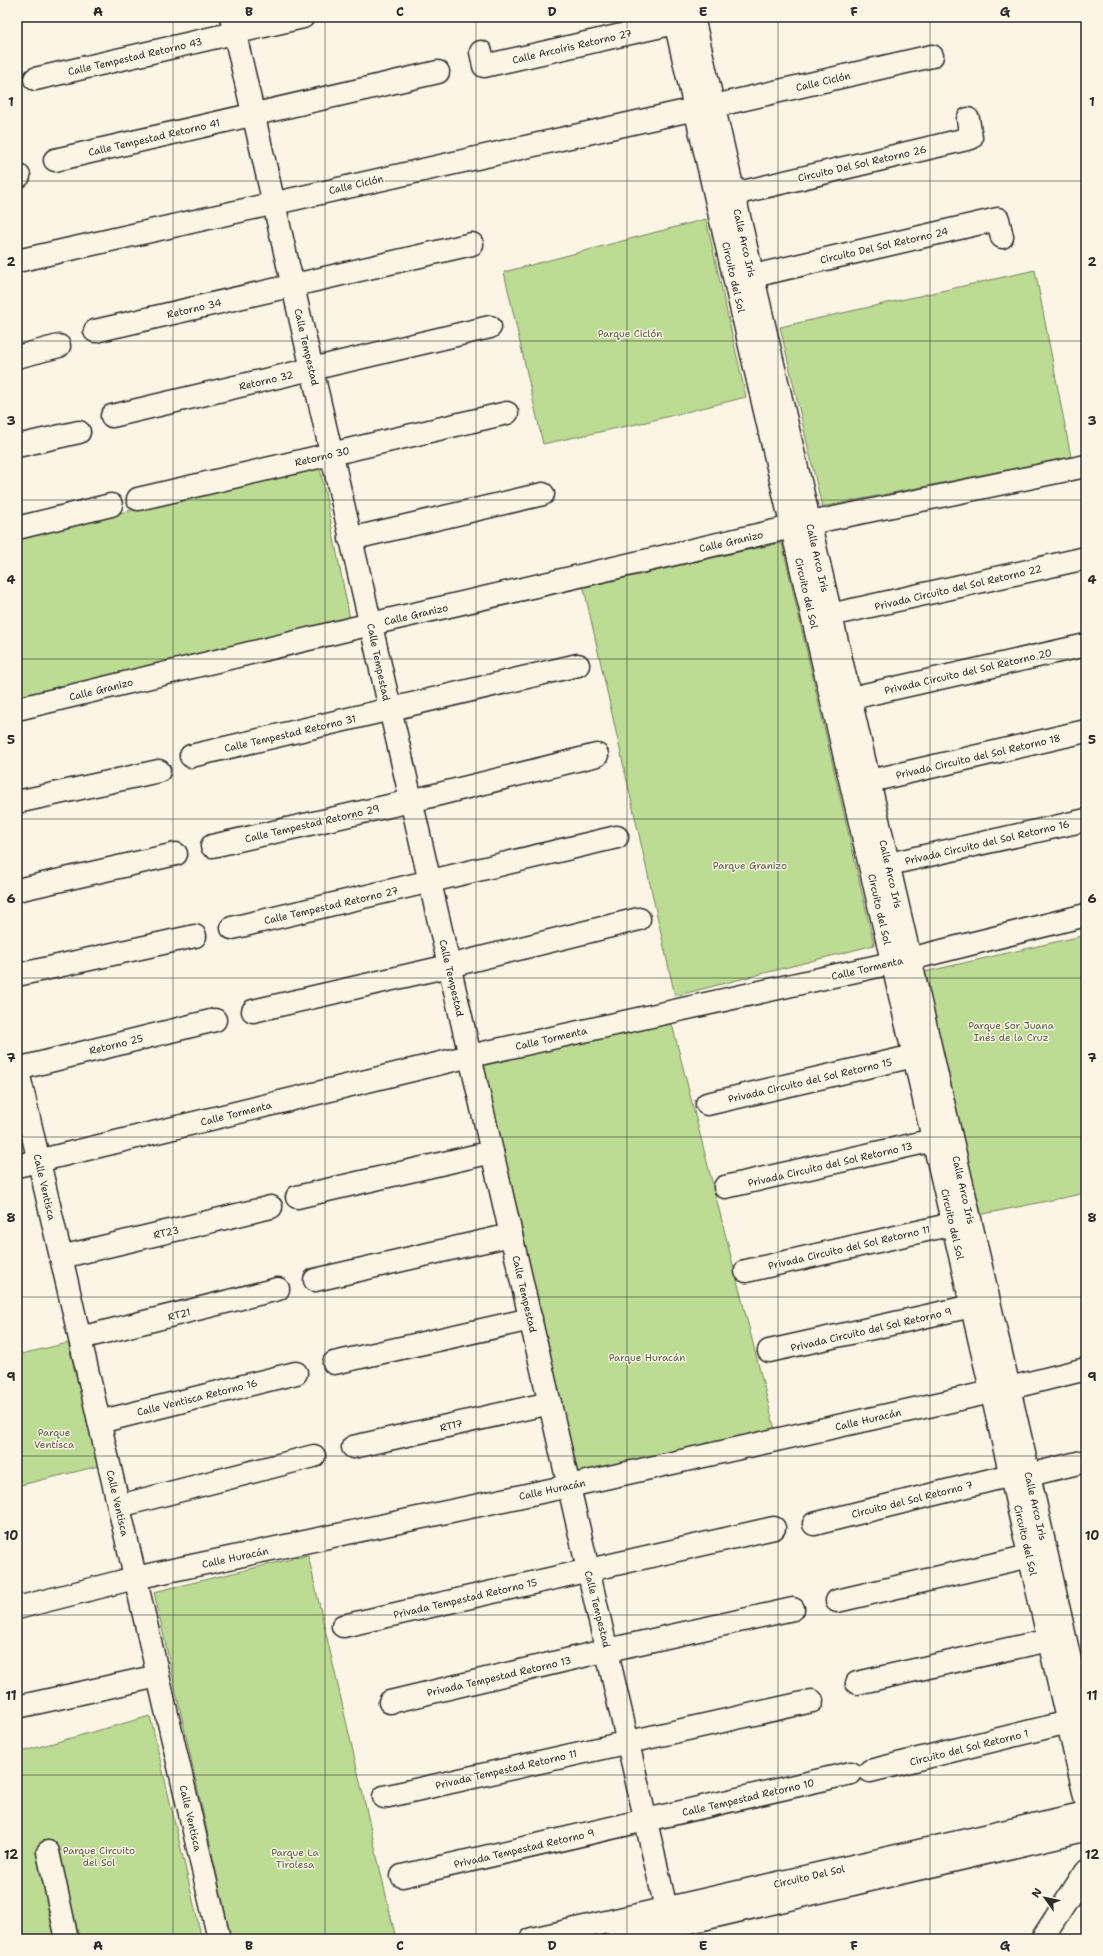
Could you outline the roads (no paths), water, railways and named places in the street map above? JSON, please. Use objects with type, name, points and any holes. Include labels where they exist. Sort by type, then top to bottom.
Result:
[{"type":"street","name":"Calle Tempestad Retorno 43","points":[[35,79],[233,25],[303,17]]},
{"type":"street","name":"Calle Arcoíris Retorno 27","points":[[481,52],[484,66],[688,19]]},
{"type":"street","name":"Calle Arco Iris","points":[[688,19],[704,108],[734,194],[753,276],[767,378],[801,525],[830,615],[851,698],[889,864],[901,961],[1077,1727]]},
{"type":"street","name":"Calle Tempestad","points":[[233,25],[332,454],[350,539],[371,624],[389,709],[588,1571],[608,1650],[670,1925]]},
{"type":"street","name":"Calle Ciclón","points":[[17,261],[932,56]]},
{"type":"street","name":"Calle Tempestad Retorno 41","points":[[55,160],[438,72]]},
{"type":"street","name":"Circuito del Sol","points":[[704,108],[767,378]]},
{"type":"street","name":"Circuito Del Sol Retorno 26","points":[[734,194],[971,138],[968,119]]},
{"type":"street","name":"Circuito Del Sol Retorno 24","points":[[753,276],[998,219],[1002,237]]},
{"type":"street","name":"Retorno 34","points":[[95,331],[472,244]]},
{"type":"street","name":"Retorno 32","points":[[112,416],[490,327]]},
{"type":"street","points":[[17,357],[59,346]]},
{"type":"street","name":"Retorno 30","points":[[138,499],[506,413]]},
{"type":"street","points":[[17,446],[79,432]]},
{"type":"street","name":"Calle Granizo","points":[[17,709],[371,624],[801,525],[1086,466]]},
{"type":"street","points":[[350,539],[543,494]]},
{"type":"street","points":[[17,528],[112,505]]},
{"type":"street","name":"Circuito del Sol","points":[[801,525],[901,961],[914,1056],[972,1306],[1000,1389]]},
{"type":"street","name":"Privada Circuito del Sol Retorno 22","points":[[830,615],[1086,558]]},
{"type":"street","name":"Privada Circuito del Sol Retorno 20","points":[[851,698],[1086,645]]},
{"type":"street","name":"Calle Tempestad Retorno 31","points":[[191,756],[578,665]]},
{"type":"street","name":"Privada Circuito del Sol Retorno 18","points":[[870,781],[1086,731]]},
{"type":"street","name":"Calle Tempestad Retorno 29","points":[[212,846],[598,755]]},
{"type":"street","points":[[17,802],[159,771]]},
{"type":"street","name":"Privada Circuito del Sol Retorno 16","points":[[889,864],[1086,820]]},
{"type":"street","name":"Calle Tempestad Retorno 27","points":[[232,928],[617,837]]},
{"type":"street","points":[[17,890],[176,854]]},
{"type":"street","name":"Calle Tormenta","points":[[17,1166],[470,1056],[901,961],[1086,915]]},
{"type":"street","points":[[253,1010],[449,966],[639,919]]},
{"type":"street","points":[[17,975],[195,936]]},
{"type":"street","name":"Retorno 25","points":[[17,1068],[215,1020]]},
{"type":"street","name":"Privada Circuito del Sol Retorno 15","points":[[707,1104],[914,1056]]},
{"type":"street","name":"Calle Ventisca","points":[[17,1068],[219,1939]]},
{"type":"street","name":"Privada Circuito del Sol Retorno 13","points":[[725,1187],[934,1140]]},
{"type":"street","points":[[297,1197],[492,1152]]},
{"type":"street","name":"RT23","points":[[61,1257],[271,1207]]},
{"type":"street","name":"Privada Circuito del Sol Retorno 11","points":[[746,1271],[953,1224]]},
{"type":"street","points":[[315,1280],[511,1235]]},
{"type":"street","name":"RT21","points":[[80,1338],[278,1289]]},
{"type":"street","name":"Privada Circuito del Sol Retorno 9","points":[[769,1351],[972,1306]]},
{"type":"street","points":[[334,1363],[531,1319]]},
{"type":"street","name":"Calle Huracán","points":[[17,1608],[135,1578],[569,1486],[1086,1369]]},
{"type":"street","name":"Calle Ventisca Retorno 16","points":[[99,1422],[296,1373]]},
{"type":"street","name":"RT17","points":[[353,1447],[550,1403]]},
{"type":"street","points":[[119,1506],[314,1456]]},
{"type":"street","name":"Circuito del Sol Retorno 7","points":[[814,1524],[1020,1475],[1086,1461]]},
{"type":"street","name":"Circuito del Sol","points":[[1020,1475],[1030,1556],[1049,1640],[1077,1727],[1086,1800]]},
{"type":"street","name":"Privada Tempestad Retorno 15","points":[[343,1626],[774,1528]]},
{"type":"street","points":[[837,1601],[1030,1556]]},
{"type":"street","name":"Privada Tempestad Retorno 13","points":[[390,1702],[608,1650],[793,1609]]},
{"type":"street","points":[[857,1683],[1049,1640]]},
{"type":"street","points":[[17,1707],[158,1676]]},
{"type":"street","name":"Privada Tempestad Retorno 11","points":[[384,1797],[812,1700]]},
{"type":"street","name":"Circuito del Sol Retorno 1","points":[[860,1772],[1077,1727]]},
{"type":"street","name":"Calle Tempestad Retorno 10","points":[[646,1820],[860,1772]]},
{"type":"street","name":"Circuito Del Sol","points":[[617,1939],[1077,1815],[1086,1818]]},
{"type":"street","name":"Privada Tempestad Retorno 9","points":[[402,1876],[646,1820]]},
{"type":"street","name":"Circuito Del Sol","points":[[532,1939],[670,1925],[1080,1831],[1086,1825]]},
{"type":"street","points":[[48,1852],[67,1939]]},
{"type":"street","points":[[1039,1938],[1086,1870]]},
{"type":"park label","name":"Parque Ciclón","points":[[630,333]]},
{"type":"park label","name":"Parque Granizo","points":[[750,865]]},
{"type":"park label","name":"Parque Sor Juana Inés de la Cruz","points":[[1011,1030]]},
{"type":"park label","name":"Parque Huracán","points":[[647,1357]]},
{"type":"park label","name":"Parque Ventísca","points":[[54,1438]]},
{"type":"park label","name":"Parque Circuito del Sol","points":[[99,1856]]},
{"type":"park label","name":"Parque La Tirolesa","points":[[295,1858]]}]
